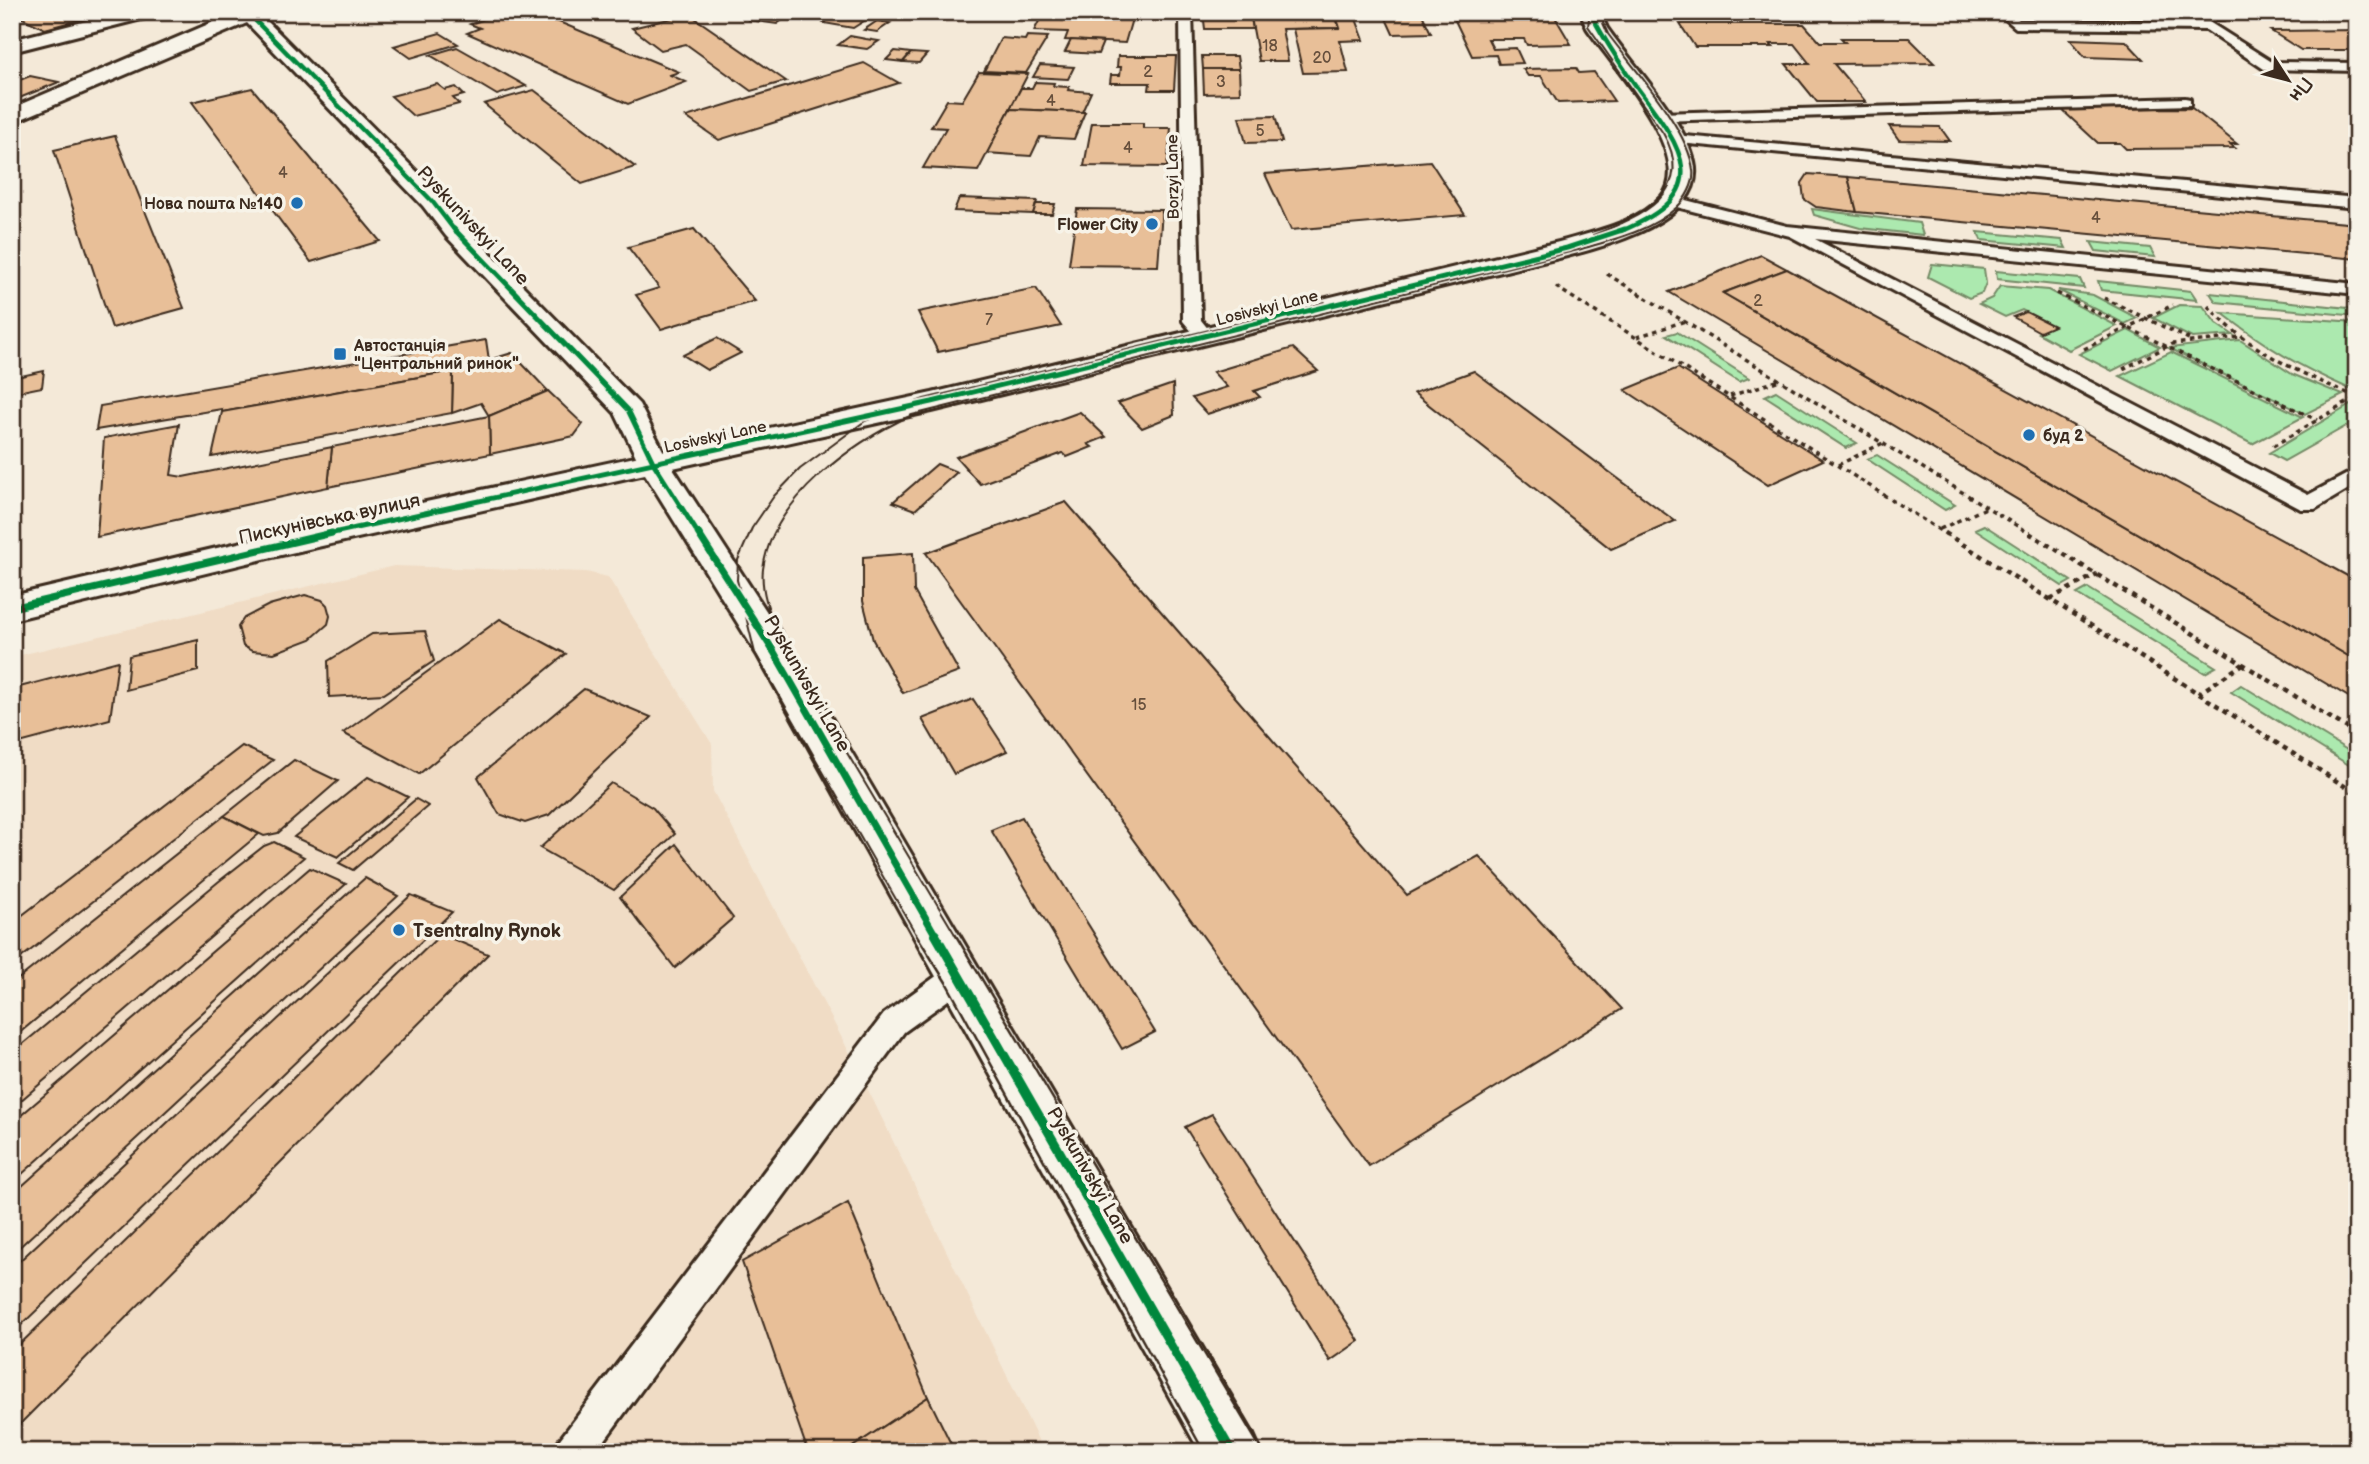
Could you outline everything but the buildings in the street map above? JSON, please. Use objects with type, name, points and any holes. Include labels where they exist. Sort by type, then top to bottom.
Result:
[{"type":"street","points":[[12,46],[146,12]]},
{"type":"street","points":[[12,116],[251,13]]},
{"type":"street","name":"Pyskunivskyi Lane","points":[[251,13],[432,201],[455,231],[628,410],[654,464],[774,652],[1232,1452]]},
{"type":"street","points":[[1594,14],[1600,33],[1674,139],[1683,166],[1680,184],[1670,201]]},
{"type":"street","name":"Losivskyi Lane","points":[[654,464],[932,402],[1567,248],[1644,219],[1670,201]]},
{"type":"street","name":"Пискунівська вулиця","points":[[12,608],[268,547],[654,464]]},
{"type":"lane","name":"Borzyi Lane","points":[[1186,12],[1192,321],[1205,337]]},
{"type":"lane","points":[[2003,12],[2016,24],[2209,26],[2269,66],[2357,66]]},
{"type":"lane","points":[[1659,117],[2185,102]]},
{"type":"lane","points":[[1674,139],[2357,203]]},
{"type":"lane","points":[[1670,201],[1787,230],[2357,289]]},
{"type":"lane","points":[[1787,230],[2308,504],[2357,475]]},
{"type":"lane","points":[[573,1452],[894,1023],[958,976]]},
{"type":"path","points":[[2078,260],[2092,292],[2192,341]]},
{"type":"path","points":[[1601,270],[2357,734]]},
{"type":"path","points":[[1555,286],[2357,794]]},
{"type":"path","points":[[2048,288],[2317,420],[2357,397]]},
{"type":"path","points":[[2048,367],[2180,301]]},
{"type":"path","points":[[2206,303],[2221,321],[2241,337],[2298,372],[2357,397]]},
{"type":"path","points":[[1636,337],[1685,321]]},
{"type":"path","points":[[2087,388],[2168,347],[2192,341],[2241,337]]},
{"type":"path","points":[[1729,396],[1780,380]]},
{"type":"path","points":[[1838,465],[1883,443]]},
{"type":"path","points":[[1939,529],[1988,507]]},
{"type":"path","points":[[2049,599],[2097,574]]},
{"type":"path","points":[[2198,694],[2243,664]]},
{"type":"shaded area","name":"Tsentralny Rynok","points":[[394,566],[586,572],[608,577],[712,744],[713,791],[858,1069],[1044,1452],[12,1452],[12,657]]},
{"type":"green space","points":[[1812,209],[1919,223],[1923,235],[1860,228],[1814,215]]},
{"type":"green space","points":[[1978,232],[2062,240],[2066,248],[1981,240]]},
{"type":"green space","points":[[2091,242],[2150,248],[2155,257],[2096,251]]},
{"type":"green space","points":[[1932,264],[1984,269],[1986,283],[1982,293],[1969,298],[1928,277]]},
{"type":"green space","points":[[1996,271],[2080,279],[2084,288],[1997,279]]},
{"type":"green space","points":[[2098,281],[2191,291],[2197,300],[2101,290]]},
{"type":"green space","points":[[2000,286],[2048,290],[2117,326],[2069,350],[2038,333],[2053,326],[2022,310],[2005,317],[1979,304],[1992,298]]},
{"type":"green space","points":[[2058,290],[2093,295],[2137,318],[2125,324]]},
{"type":"green space","points":[[2210,293],[2357,309],[2357,316],[2216,302]]},
{"type":"green space","points":[[2179,305],[2203,306],[2216,323],[2233,335],[2192,338],[2153,318]]},
{"type":"green space","points":[[2222,313],[2357,322],[2357,385],[2350,389],[2298,364]]},
{"type":"green space","points":[[2128,330],[2160,347],[2112,371],[2079,354]]},
{"type":"green space","points":[[1677,332],[1749,378],[1739,382],[1666,335]]},
{"type":"green space","points":[[2240,340],[2292,374],[2343,395],[2305,414],[2169,348]]},
{"type":"green space","points":[[2171,352],[2303,417],[2252,444],[2120,376]]},
{"type":"green space","points":[[1776,391],[1857,443],[1846,448],[1765,396]]},
{"type":"green space","points":[[2357,401],[2357,420],[2284,461],[2269,453]]},
{"type":"green space","points":[[1877,455],[1955,505],[1945,510],[1867,459]]},
{"type":"green space","points":[[1984,525],[2071,581],[2062,586],[1975,529]]},
{"type":"green space","points":[[2088,588],[2216,667],[2205,673],[2077,594]]},
{"type":"green space","points":[[2241,685],[2357,756],[2357,770],[2231,692]]},
{"type":"tram line","points":[[1590,12],[1588,26],[1663,133],[1672,154],[1673,172],[1669,187],[1659,200],[1629,220],[1593,235]]},
{"type":"tram line","points":[[956,936],[781,642],[763,588],[763,569],[770,543],[782,519],[799,497],[841,457],[889,426],[912,415],[1578,250],[1654,223],[1680,204],[1691,185],[1693,170],[1689,153],[1670,117],[1608,34],[1603,23],[1605,12]]},
{"type":"tram line","points":[[917,936],[755,653],[737,580],[738,560],[752,528],[774,496],[800,469],[865,421],[924,399],[1325,302]]},
{"type":"tram line","points":[[916,934],[947,984],[1204,1452]]},
{"type":"tram line","points":[[955,934],[1263,1452]]},
{"type":"cycle path","points":[[247,12],[432,201],[455,231],[628,410],[654,464],[774,652],[1232,1452]]},
{"type":"cycle path","points":[[12,608],[268,547],[932,402],[1567,248],[1618,232],[1655,214],[1669,202],[1681,181],[1683,163],[1670,133],[1610,49],[1590,12]]},
{"type":"place","name":"Нова пошта №140","points":[[297,203]]},
{"type":"place","name":"Flower City","points":[[1152,224]]},
{"type":"place","name":"Автостанція \"Центральний ринок\"","points":[[340,354]]},
{"type":"place","name":"буд 2","points":[[2029,435]]},
{"type":"place","name":"Tsentralny Rynok","points":[[399,930]]}]
